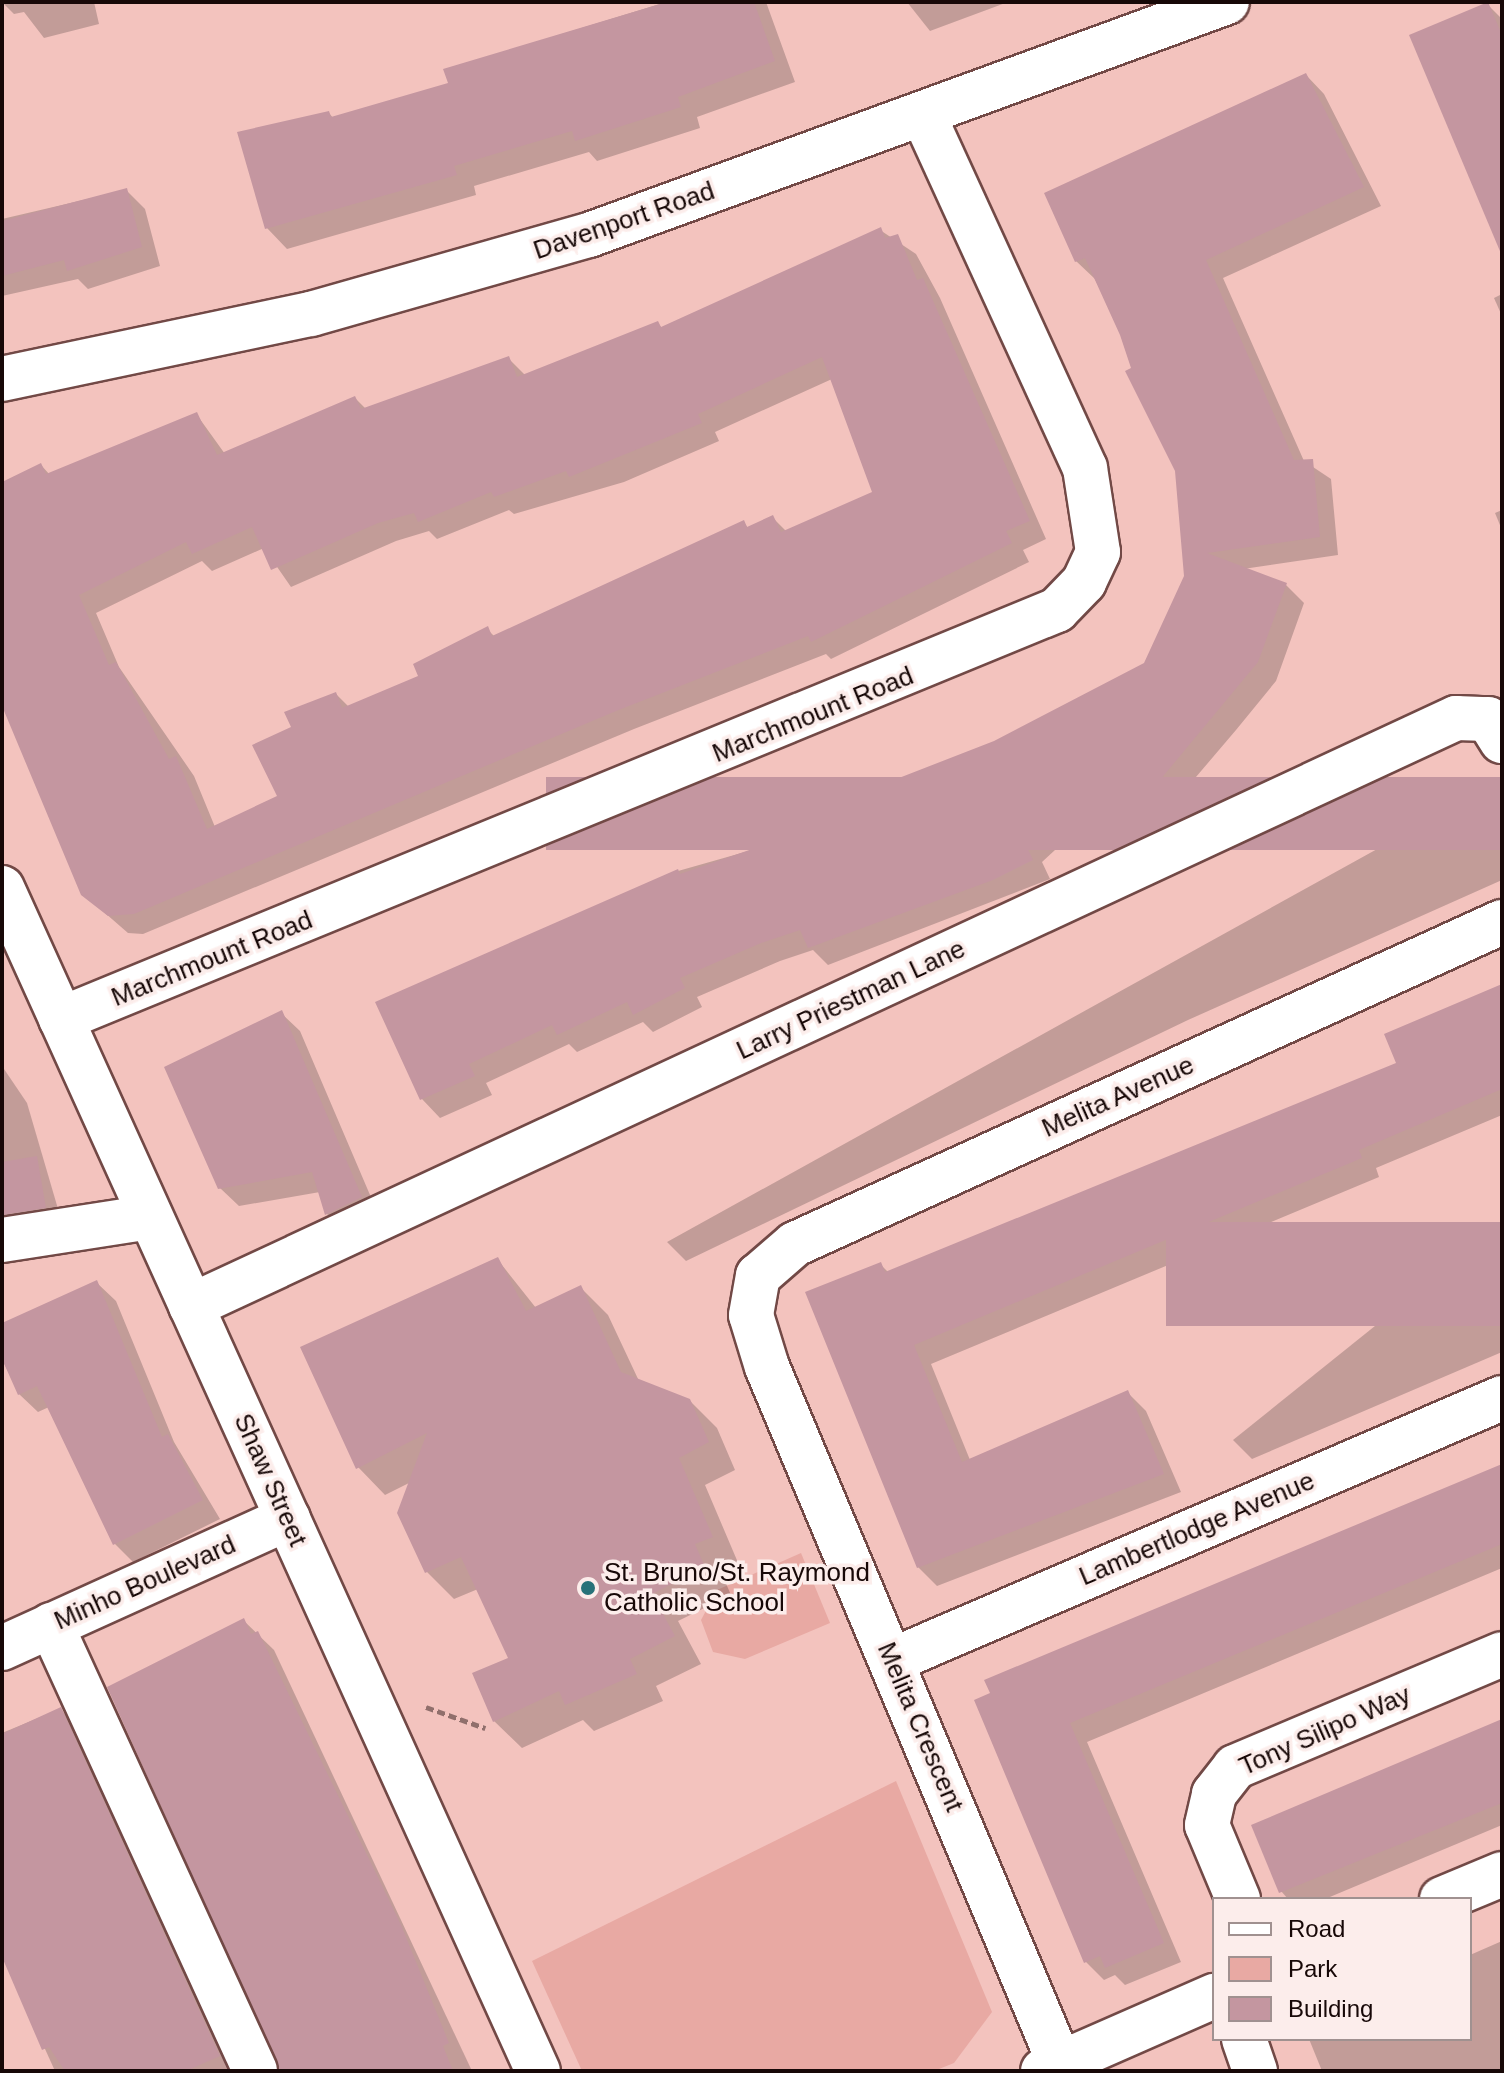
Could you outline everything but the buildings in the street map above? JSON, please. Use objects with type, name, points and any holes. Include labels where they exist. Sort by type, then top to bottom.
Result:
[{"type":"street","name":"Davenport Road","points":[[2,379],[466,273],[924,116],[1227,2]]},
{"type":"street","name":"Marchmount Road","points":[[61,1019],[1021,630],[1066,601],[1098,552],[1085,468],[924,116]]},
{"type":"street","name":"Larry Priestman Lane","points":[[191,1306],[1456,718],[1488,719],[1502,741]]},
{"type":"street","name":"Shaw Street","points":[[2,888],[15,947],[61,1019],[538,2071]]},
{"type":"street","name":"Melita Avenue","points":[[752,1293],[768,1263],[795,1244],[1502,922]]},
{"type":"street","points":[[2,1240],[150,1217]]},
{"type":"street","name":"Melita Crescent","points":[[752,1293],[767,1367],[893,1660],[1055,2069]]},
{"type":"street","name":"Lambertlodge Avenue","points":[[893,1660],[1502,1398]]},
{"type":"street","name":"Minho Boulevard","points":[[2,1648],[288,1518]]},
{"type":"street","points":[[51,1625],[255,2071]]},
{"type":"street","name":"Tony Silipo Way","points":[[1237,1897],[1207,1825],[1214,1794],[1235,1767],[1502,1654]]},
{"type":"street","points":[[1447,1897],[1502,1874]]},
{"type":"street","points":[[1055,2069],[1212,1997]]},
{"type":"street","points":[[1245,2041],[1255,2071]]},
{"type":"path","points":[[410,1702],[485,1728]]},
{"type":"green space","points":[[801,1553],[830,1623],[745,1659],[713,1652],[701,1620],[717,1590]]},
{"type":"green space","points":[[896,1781],[992,2012],[954,2063],[934,2071],[582,2071],[532,1961]]},
{"type":"place","name":"St. Bruno/St. Raymond Catholic School","points":[[588,1588]]}]
